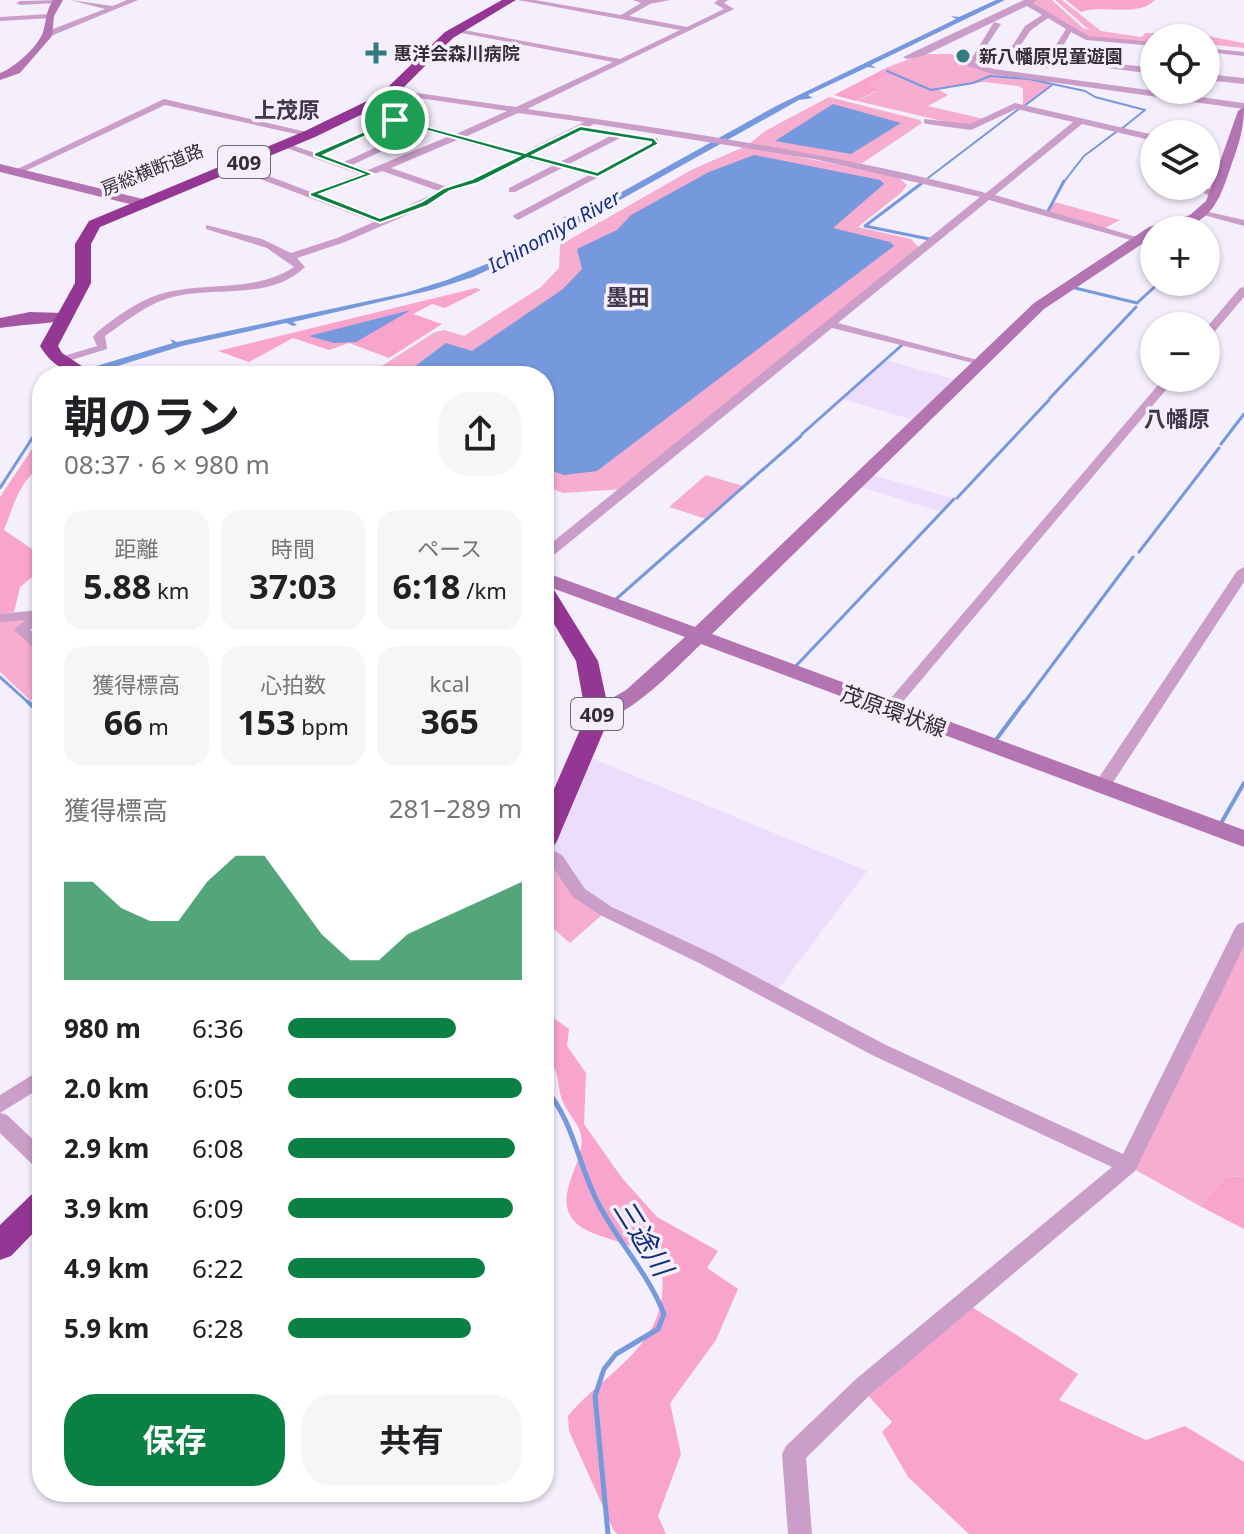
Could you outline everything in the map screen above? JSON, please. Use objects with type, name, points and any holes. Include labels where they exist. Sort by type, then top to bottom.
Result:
[{"type":"highway","name":"房総横断道路","points":[[61,360],[49,346],[83,283],[83,244],[91,227],[359,111],[392,91],[456,30],[510,0]]},
{"type":"highway","points":[[61,360],[71,366]]},
{"type":"highway","name":"409","points":[[554,606],[587,661],[598,716],[554,818]]},
{"type":"highway","points":[[0,1246],[32,1214]]},
{"type":"main road","points":[[0,323],[30,317],[63,318]]},
{"type":"street","points":[[48,34],[49,16],[58,0]]},
{"type":"street","points":[[20,3],[58,0]]},
{"type":"street","points":[[74,0],[114,8]]},
{"type":"street","points":[[0,77],[16,71],[48,34],[134,0]]},
{"type":"street","points":[[522,0],[688,29]]},
{"type":"street","points":[[637,0],[666,0]]},
{"type":"street","points":[[313,194],[385,169],[458,137],[688,29],[730,9],[718,3],[724,0]]},
{"type":"street","points":[[907,57],[920,54],[1030,1],[1086,38],[1140,43]]},
{"type":"street","points":[[623,17],[648,2]]},
{"type":"street","points":[[1000,71],[1028,28],[1047,15]]},
{"type":"street","points":[[0,19],[49,16]]},
{"type":"street","points":[[985,23],[1028,28]]},
{"type":"street","points":[[997,24],[970,64],[1140,92]]},
{"type":"street","points":[[1040,77],[1070,28]]},
{"type":"street","points":[[456,30],[619,61]]},
{"type":"street","points":[[1082,83],[1104,40]]},
{"type":"street","points":[[980,50],[1140,69]]},
{"type":"street","points":[[1220,51],[1244,54]]},
{"type":"street","points":[[1220,80],[1244,81]]},
{"type":"street","points":[[392,91],[509,112],[595,120],[746,144],[863,166],[1140,231]]},
{"type":"street","points":[[16,172],[164,102],[310,134]]},
{"type":"street","points":[[1209,104],[1243,114],[1220,184]]},
{"type":"street","points":[[927,121],[971,127],[1015,106],[1079,122],[1103,123],[1140,134]]},
{"type":"street","points":[[359,111],[598,175]]},
{"type":"street","points":[[493,119],[654,140],[655,144],[518,217]]},
{"type":"street","points":[[317,155],[395,120]]},
{"type":"street","points":[[292,256],[341,240],[424,204],[447,190],[475,181],[595,120]]},
{"type":"street","points":[[554,548],[1079,122]]},
{"type":"street","points":[[345,165],[425,128]]},
{"type":"street","points":[[547,201],[512,190],[621,134]]},
{"type":"street","points":[[283,145],[370,174]]},
{"type":"street","points":[[234,166],[380,221]]},
{"type":"street","points":[[0,168],[146,204]]},
{"type":"street","points":[[385,169],[447,190]]},
{"type":"street","points":[[1194,216],[1204,212],[1213,200]]},
{"type":"street","points":[[1204,212],[1244,223]]},
{"type":"street","points":[[61,360],[103,347],[99,337],[101,334],[141,306],[174,294],[210,293],[279,278],[300,267],[292,256],[252,239],[210,227]]},
{"type":"street","points":[[598,716],[633,695],[698,636],[1039,306],[1140,239]]},
{"type":"street","points":[[1220,318],[1244,290]]},
{"type":"street","points":[[829,324],[981,364]]},
{"type":"street","points":[[890,708],[1158,392]]},
{"type":"street","points":[[1102,786],[1244,571]]},
{"type":"street","name":"茂原環状線","points":[[554,582],[1244,839]]},
{"type":"street","points":[[0,618],[32,615]]},
{"type":"street","points":[[32,622],[21,630],[32,639]]},
{"type":"street","points":[[554,858],[579,893],[606,911],[709,960],[879,1050],[1128,1165]]},
{"type":"street","points":[[800,1534],[794,1454],[864,1386],[1128,1165],[1244,928]]},
{"type":"street","points":[[0,1105],[32,1084]]},
{"type":"street","points":[[0,1121],[32,1151]]},
{"type":"shaded area","points":[[1052,0],[1089,30],[1055,0],[1062,0],[1101,31],[1140,37],[1140,42],[1088,37],[1031,2]]},
{"type":"shaded area","points":[[1066,0],[1155,0],[1129,10],[1081,12]]},
{"type":"shaded area","points":[[1220,38],[1244,43],[1244,48],[1220,45]]},
{"type":"shaded area","points":[[923,54],[951,54],[979,68],[1048,80],[1052,85],[1023,107],[1023,89],[1019,86],[984,82],[938,89],[948,95],[928,106],[984,119],[968,127],[857,101],[877,91],[866,84],[897,69],[888,67]]},
{"type":"shaded area","points":[[888,67],[897,69],[898,74],[887,75],[867,84],[878,90],[856,101],[834,95]]},
{"type":"shaded area","points":[[829,97],[922,123],[861,164],[749,144],[765,131]]},
{"type":"shaded area","points":[[746,146],[898,177],[907,185],[902,192],[858,227],[911,239],[920,249],[623,489],[563,493],[554,490],[554,366],[382,366],[435,332],[444,330],[464,336],[541,287],[559,268],[560,245],[691,170]]},
{"type":"shaded area","points":[[1055,202],[1120,220],[1105,228],[1048,211]]},
{"type":"shaded area","points":[[476,288],[481,290],[445,308],[432,304],[413,314],[442,324],[389,358],[349,343],[329,350],[293,338],[249,362],[218,351]]},
{"type":"shaded area","points":[[886,360],[960,381],[917,421],[842,399]]},
{"type":"shaded area","points":[[32,449],[32,474],[14,503],[4,530],[32,549],[32,577],[20,587],[14,612],[0,614],[0,497]]},
{"type":"shaded area","points":[[706,475],[743,486],[706,519],[669,507]]},
{"type":"shaded area","points":[[873,475],[954,499],[942,512],[861,487]]},
{"type":"shaded area","points":[[32,615],[19,628],[32,640],[32,700],[0,672],[0,619]]},
{"type":"shaded area","points":[[591,758],[867,871],[776,992],[582,890],[554,852],[554,843],[565,824]]},
{"type":"shaded area","points":[[554,861],[603,914],[570,943],[554,929]]},
{"type":"shaded area","points":[[1244,938],[1244,1177],[1226,1176],[1200,1206],[1132,1168]]},
{"type":"shaded area","points":[[554,1018],[569,1029],[567,1046],[586,1073],[584,1124],[622,1178],[657,1217],[718,1251],[707,1268],[738,1289],[716,1340],[670,1403],[681,1454],[658,1516],[666,1534],[618,1534],[614,1531],[569,1431],[568,1416],[633,1354],[646,1337],[656,1319],[662,1297],[662,1272],[634,1248],[590,1232],[570,1215],[568,1191],[582,1140],[578,1126],[563,1101],[554,1068]]},
{"type":"shaded area","points":[[1226,1176],[1244,1177],[1244,1229],[1200,1206]]},
{"type":"shaded area","points":[[972,1307],[1078,1374],[1059,1400],[1146,1440],[1185,1426],[1244,1462],[1244,1534],[969,1534],[908,1477],[882,1432],[892,1422],[865,1392]]},
{"type":"water","name":"Ichinomiya River","points":[[996,0],[1005,0],[871,65],[876,68],[868,67],[808,95],[813,98],[799,100],[534,248],[547,249],[530,250],[473,277],[432,290],[293,322],[297,325],[293,326],[286,323],[182,346],[117,366],[96,366],[173,343],[170,339],[177,342],[405,293],[499,259],[570,221],[563,218],[566,216],[575,218],[776,106],[956,19],[951,16],[959,17]]},
{"type":"water","points":[[833,104],[901,123],[851,154],[775,141]]},
{"type":"water","points":[[754,155],[880,180],[884,184],[833,228],[890,242],[894,246],[597,471],[564,475],[554,472],[554,366],[415,366],[446,343],[472,351],[563,289],[582,269],[577,249],[617,230],[631,215],[709,172]]},
{"type":"water","points":[[411,310],[356,342],[334,343],[309,336]]},
{"type":"waterway","points":[[887,71],[931,90],[973,83],[990,76],[1029,79],[1085,91],[1095,97],[1145,110],[1120,130]]},
{"type":"waterway","points":[[1023,107],[1052,85]]},
{"type":"waterway","points":[[928,178],[1020,108]]},
{"type":"waterway","points":[[1063,183],[1084,156],[1116,132]]},
{"type":"waterway","points":[[1048,211],[1064,181]]},
{"type":"waterway","points":[[922,183],[865,226],[929,239]]},
{"type":"waterway","points":[[1075,288],[1137,303],[1145,296]]},
{"type":"waterway","points":[[1050,398],[1136,307]]},
{"type":"waterway","points":[[802,434],[902,345]]},
{"type":"waterway","points":[[957,498],[1049,400]]},
{"type":"waterway","points":[[1221,444],[1244,414]]},
{"type":"waterway","points":[[615,600],[801,436]]},
{"type":"waterway","name":"三途川","points":[[0,488],[32,438]]},
{"type":"waterway","points":[[1139,552],[1219,448]]},
{"type":"waterway","points":[[795,667],[954,499]]},
{"type":"waterway","points":[[1023,704],[1133,557]]},
{"type":"waterway","name":"三途川","points":[[0,677],[30,704]]},
{"type":"waterway","name":"三途川","points":[[28,702],[32,706]]},
{"type":"waterway","points":[[995,741],[1024,702]]},
{"type":"waterway","points":[[1220,825],[1244,783]]},
{"type":"waterway","name":"三途川","points":[[554,1100],[569,1129],[598,1203],[650,1285],[664,1314],[658,1329],[616,1354],[604,1369],[595,1396],[608,1534]]},
{"type":"place","name":"惠洋会森川病院","points":[[376,53]]},
{"type":"place","name":"新八幡原児童遊園","points":[[963,56]]},
{"type":"district","name":"上茂原","points":[[287,109]]},
{"type":"district","name":"墨田","points":[[628,296]]},
{"type":"district","name":"八幡原","points":[[1177,418]]},
{"type":"route","points":[[395,120],[317,155],[370,174],[313,194],[380,221],[424,204],[447,190],[475,181],[526,155],[580,128],[654,140],[655,144],[598,175],[526,155],[395,120]]}]
